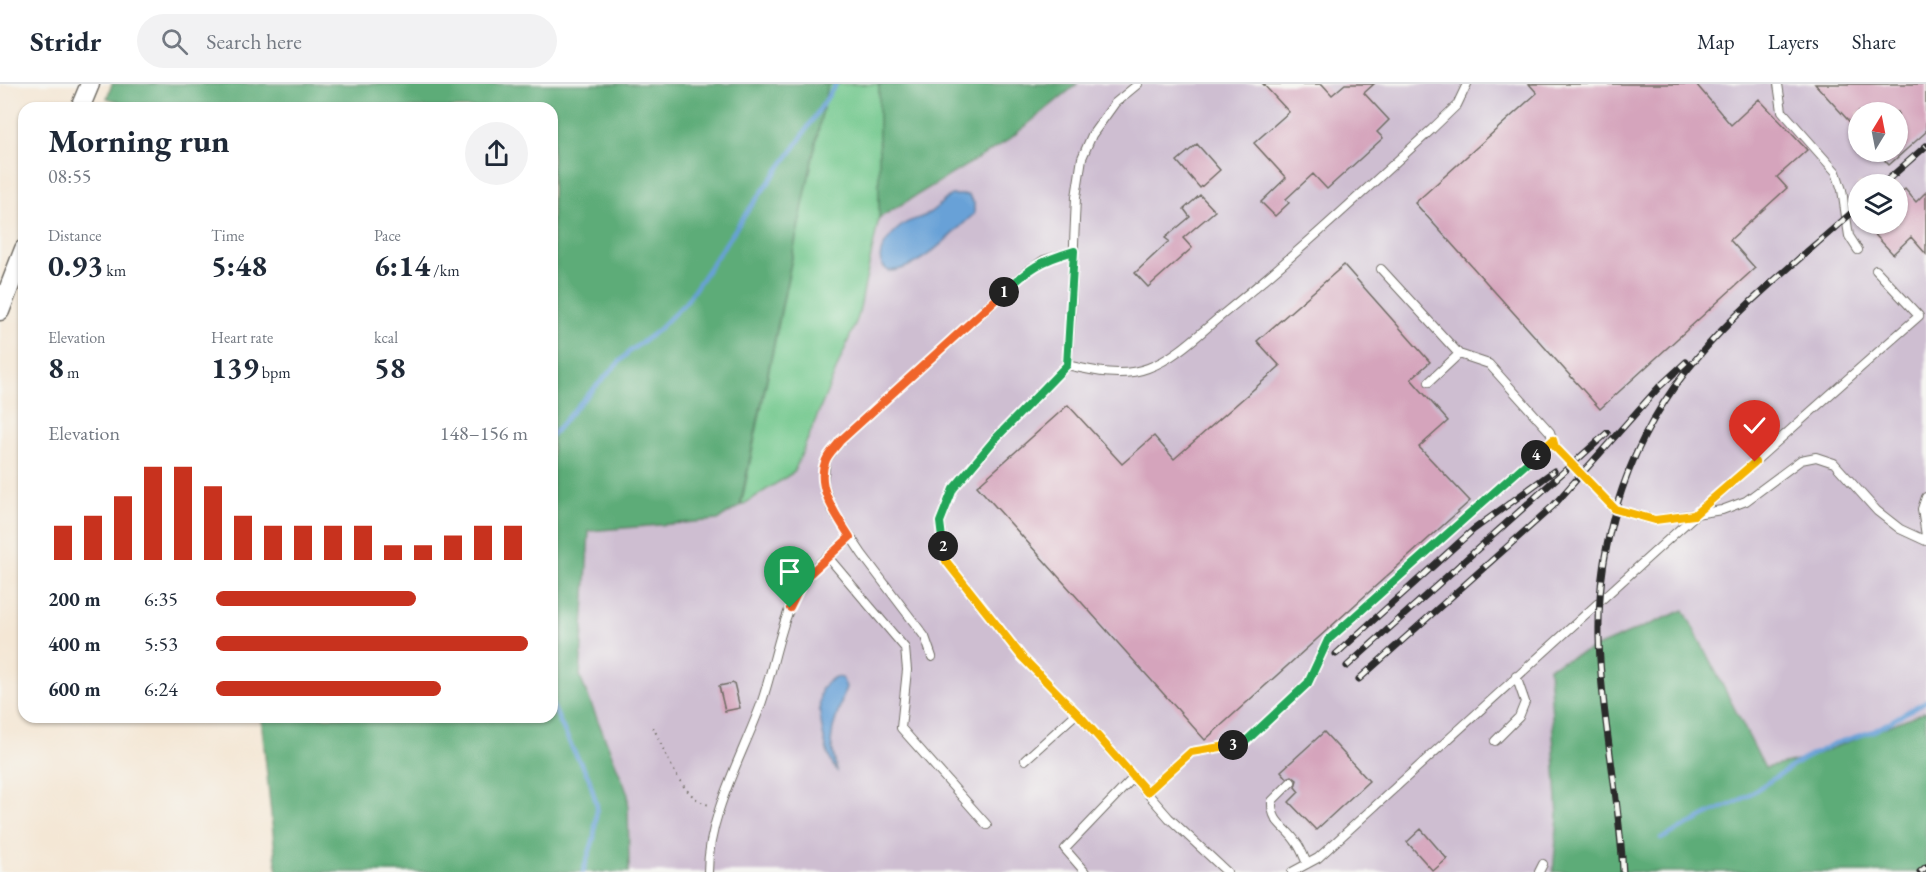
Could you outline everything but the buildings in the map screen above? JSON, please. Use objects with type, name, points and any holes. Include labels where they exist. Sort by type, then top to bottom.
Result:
[{"type":"street","points":[[82,102],[90,84]]},
{"type":"street","points":[[0,311],[18,264]]},
{"type":"lane","points":[[1138,84],[1115,103],[1092,135],[1082,158],[1076,197],[1067,365],[996,438],[953,489],[940,522],[946,561],[1022,657],[1077,713],[1169,818],[1227,872]]},
{"type":"lane","points":[[1067,365],[1102,372],[1130,372],[1148,368],[1172,356],[1249,292],[1432,129],[1457,105],[1467,84]]},
{"type":"lane","points":[[1778,84],[1782,111],[1836,172],[1842,190],[1849,236],[1858,250]]},
{"type":"lane","points":[[932,657],[924,637],[832,509],[823,483],[826,460],[840,441],[1025,273],[1044,260],[1074,251]]},
{"type":"lane","points":[[1381,269],[1459,354],[1489,364],[1550,432],[1555,447],[1615,509],[1655,520],[1722,510],[1746,501],[1801,460],[1816,457],[1834,463],[1877,511],[1900,529],[1926,541]]},
{"type":"lane","points":[[1292,872],[1318,858],[1516,676],[1600,604],[1694,515],[1923,314],[1876,270]]},
{"type":"lane","points":[[1429,382],[1459,354]]},
{"type":"lane","points":[[1147,792],[1191,752],[1244,743],[1308,683],[1328,640],[1553,440]]},
{"type":"lane","points":[[1926,497],[1922,509],[1926,536]]},
{"type":"lane","points":[[708,872],[708,851],[732,772],[760,706],[790,608],[804,579],[850,537]]},
{"type":"lane","points":[[828,557],[905,648],[907,670],[901,728],[987,825]]},
{"type":"lane","points":[[1495,741],[1519,717],[1525,702],[1516,676]]},
{"type":"lane","points":[[1025,760],[1077,713]]},
{"type":"lane","points":[[1085,872],[1065,849],[1134,777]]},
{"type":"lane","points":[[1291,782],[1272,801],[1272,811],[1276,820],[1296,841],[1307,864]]},
{"type":"lane","points":[[1539,872],[1543,864]]},
{"type":"path","points":[[653,727],[681,783],[692,796],[704,804],[721,808]]},
{"type":"shaded area","points":[[1077,84],[1926,84],[1926,711],[1802,760],[1558,817],[1553,872],[629,872],[628,794],[580,677],[589,531],[718,520],[794,472],[858,317],[879,218],[1007,141]]},
{"type":"green space","points":[[112,84],[828,84],[740,506],[718,520],[589,531],[580,677],[628,794],[629,872],[277,872],[262,723],[558,723],[558,102],[119,102],[107,98]]},
{"type":"green space","points":[[828,84],[879,84],[879,218],[858,317],[794,472],[741,506]]},
{"type":"green space","points":[[879,84],[1077,84],[1007,141],[879,218]]},
{"type":"green space","points":[[1684,610],[1765,768],[1802,760],[1926,711],[1926,872],[1553,872],[1558,817],[1549,667]]},
{"type":"water","points":[[951,195],[968,195],[974,203],[974,214],[923,258],[901,269],[889,271],[883,266],[881,253],[883,247],[898,228],[929,213]]},
{"type":"water","points":[[835,677],[842,678],[846,687],[831,742],[837,771],[826,746],[821,724],[820,703],[823,686]]},
{"type":"waterway","points":[[558,428],[630,351],[657,331],[686,302],[747,212],[795,147],[836,84]]},
{"type":"waterway","points":[[1661,839],[1739,801],[1802,760],[1833,744],[1874,731],[1926,701]]},
{"type":"waterway","points":[[558,717],[589,778],[597,806],[594,838],[583,872]]},
{"type":"railway","points":[[1894,174],[1926,146]]},
{"type":"railway","points":[[1623,872],[1600,667],[1599,638],[1604,562],[1611,525],[1622,489],[1653,420],[1673,388],[1697,358],[1754,299],[1848,216]]},
{"type":"railway","points":[[1359,679],[1553,506],[1659,387],[1686,362]]},
{"type":"railway","points":[[1347,666],[1607,433]]},
{"type":"railway","points":[[1336,654],[1473,530],[1554,471]]},
{"type":"railway","points":[[1920,872],[1926,867]]},
{"type":"route","points":[[790,608],[804,579],[850,537],[832,509],[823,483],[826,460],[840,441],[1025,273],[1044,260],[1074,251],[1067,365],[996,438],[953,489],[940,522],[946,561],[1022,657],[1080,716],[1147,792],[1191,752],[1244,743],[1308,683],[1328,640],[1553,440],[1555,447],[1615,509],[1655,520],[1694,515],[1755,462]]}]
